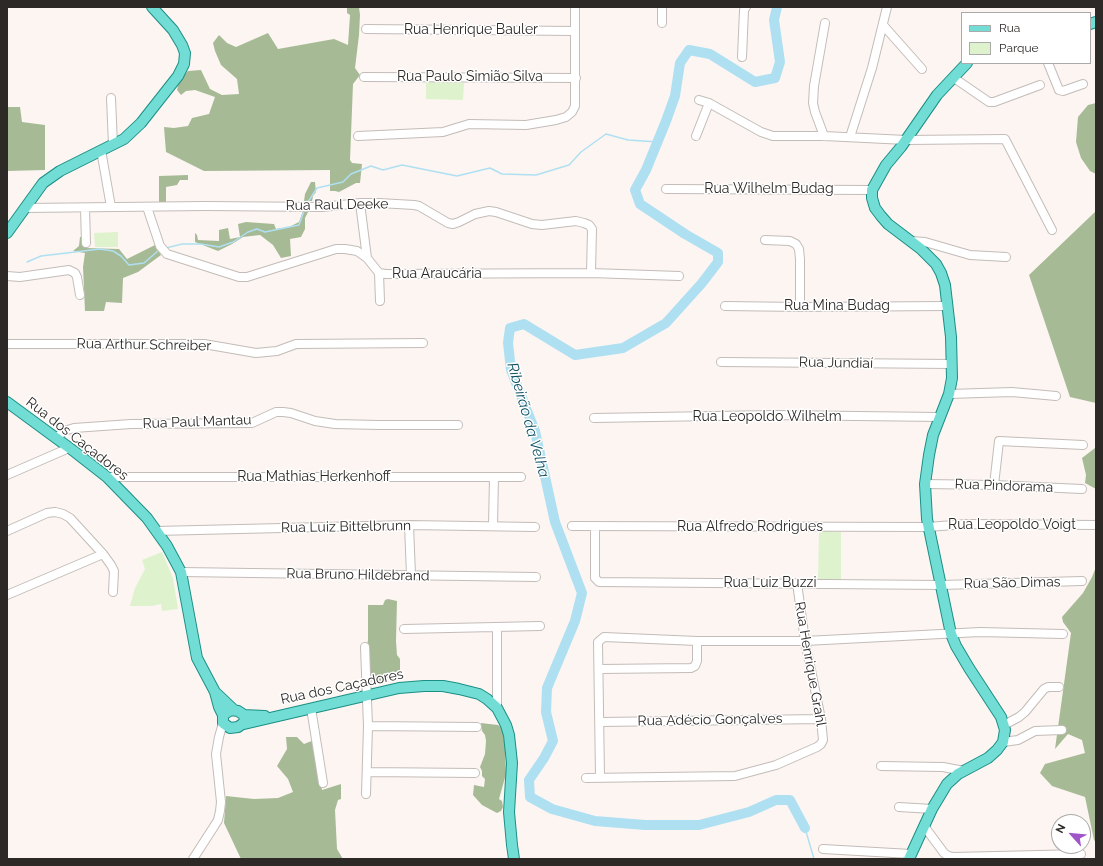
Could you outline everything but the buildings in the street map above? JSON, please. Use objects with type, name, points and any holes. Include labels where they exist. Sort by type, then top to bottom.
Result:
[{"type":"main road","points":[[7,233],[38,188],[47,179],[124,139],[142,123],[178,76],[184,64],[185,52],[177,35],[152,7]]},
{"type":"main road","points":[[910,856],[932,809],[947,784],[964,770],[988,758],[997,750],[1005,737],[1004,725],[1001,717],[962,657],[951,634],[928,527],[926,484],[933,435],[949,394],[952,378],[948,306],[945,285],[941,273],[930,256],[881,216],[875,208],[872,198],[872,190],[886,165],[906,140],[937,95],[966,64]]},
{"type":"main road","name":"Rua dos Caçadores","points":[[7,402],[106,477],[147,518],[171,552],[181,572],[197,658],[215,692],[225,722]]},
{"type":"main road","name":"Rua dos Caçadores","points":[[215,692],[244,719],[274,716],[399,688],[443,686],[479,694],[497,708],[506,725],[511,748],[512,763],[509,812],[514,859]]},
{"type":"main road","points":[[234,710],[228,711],[225,722],[238,727],[244,719]]},
{"type":"street","points":[[358,136],[443,132],[469,124],[526,125],[566,117],[576,106],[575,7]]},
{"type":"street","points":[[662,7],[662,23]]},
{"type":"street","points":[[742,57],[744,10],[746,7]]},
{"type":"street","points":[[850,137],[872,68],[887,7]]},
{"type":"street","points":[[824,136],[813,103],[814,86],[826,23]]},
{"type":"street","points":[[883,25],[922,69]]},
{"type":"street","name":"Rua Henrique Bauler","points":[[366,29],[575,31]]},
{"type":"street","points":[[1048,64],[1059,90],[1083,84]]},
{"type":"street","name":"Rua Paulo Simião Silva","points":[[364,77],[576,78]]},
{"type":"street","points":[[954,78],[989,102],[994,102],[1040,85]]},
{"type":"street","points":[[111,98],[113,145]]},
{"type":"street","points":[[699,100],[709,103],[767,135],[906,140],[1005,139],[1025,181],[1052,230]]},
{"type":"street","points":[[696,136],[709,103]]},
{"type":"street","points":[[101,150],[111,207]]},
{"type":"street","name":"Rua Wilhelm Budag","points":[[666,189],[872,190]]},
{"type":"street","points":[[360,203],[367,258]]},
{"type":"street","name":"Rua Raul Deeke","points":[[25,208],[322,207],[360,203],[414,205],[419,206],[448,223],[453,224],[475,214],[489,211],[532,224],[542,225],[576,221],[584,222],[589,225],[592,229],[591,273]]},
{"type":"street","name":"Rua Araucária","points":[[147,207],[160,246],[167,254],[239,277],[247,277],[336,249],[357,251],[367,258],[379,273],[394,275],[591,273],[679,276]]},
{"type":"street","points":[[85,208],[86,243]]},
{"type":"street","points":[[765,240],[790,240],[796,244],[799,249],[800,307]]},
{"type":"street","points":[[911,241],[925,242],[970,255],[1006,257]]},
{"type":"street","points":[[7,276],[30,276],[69,270],[73,271],[77,277],[80,295]]},
{"type":"street","points":[[379,273],[380,301]]},
{"type":"street","name":"Rua Mina Budag","points":[[725,306],[948,306]]},
{"type":"street","name":"Rua Arthur Schreiber","points":[[7,344],[204,344],[256,353],[277,350],[296,344],[423,343]]},
{"type":"street","name":"Rua Jundiaí","points":[[721,362],[952,364]]},
{"type":"street","points":[[949,394],[1012,392],[1056,396]]},
{"type":"street","name":"Rua Paul Mantau","points":[[56,438],[64,431],[74,428],[131,424],[252,423],[276,412],[283,412],[315,421],[335,424],[458,425]]},
{"type":"street","name":"Rua Leopoldo Wilhelm","points":[[594,418],[774,416],[940,417]]},
{"type":"street","points":[[994,485],[1000,441],[1083,445]]},
{"type":"street","points":[[7,475],[69,448]]},
{"type":"street","name":"Rua Mathias Herkenhoff","points":[[106,477],[521,477]]},
{"type":"street","points":[[493,526],[494,477]]},
{"type":"street","name":"Rua Pindorama","points":[[926,484],[1082,489]]},
{"type":"street","points":[[7,531],[47,513],[55,512],[70,518],[103,554],[114,571],[113,592]]},
{"type":"street","name":"Rua Leopoldo Voigt","points":[[928,527],[966,524],[1096,525]]},
{"type":"street","points":[[409,525],[411,575]]},
{"type":"street","name":"Rua Luiz Bittelbrunn","points":[[156,531],[409,525],[535,527]]},
{"type":"street","name":"Rua Alfredo Rodrigues","points":[[572,526],[928,527]]},
{"type":"street","name":"Rua Luiz Buzzi","points":[[595,526],[595,578],[599,582],[941,584]]},
{"type":"street","points":[[7,595],[103,554]]},
{"type":"street","name":"Rua Bruno Hildebrand","points":[[181,572],[536,577]]},
{"type":"street","name":"Rua São Dimas","points":[[941,584],[1082,581]]},
{"type":"street","name":"Rua Henrique Grahl","points":[[600,777],[735,776],[776,765],[821,744],[823,740],[821,719],[804,641],[797,583]]},
{"type":"street","points":[[404,629],[540,626]]},
{"type":"street","points":[[497,627],[497,708]]},
{"type":"street","points":[[586,778],[600,777],[600,669],[598,642],[604,637],[697,641],[804,641],[980,632],[1063,634]]},
{"type":"street","points":[[600,669],[691,668],[695,666],[697,661],[697,641]]},
{"type":"street","points":[[365,647],[368,726],[366,794]]},
{"type":"street","points":[[1004,725],[1025,712],[1044,689],[1048,687],[1059,687]]},
{"type":"street","points":[[311,708],[323,783]]},
{"type":"street","name":"Rua Adécio Gonçalves","points":[[600,722],[821,719]]},
{"type":"street","points":[[193,859],[218,820],[220,810],[220,793],[216,759],[217,745],[225,722]]},
{"type":"street","points":[[368,726],[477,727]]},
{"type":"street","points":[[1003,742],[1018,740],[1035,731],[1062,730]]},
{"type":"street","points":[[881,766],[943,767],[964,770]]},
{"type":"street","points":[[367,772],[475,773]]},
{"type":"street","points":[[899,807],[932,809]]},
{"type":"street","points":[[924,826],[944,853],[953,857],[1081,854]]},
{"type":"street","points":[[823,849],[910,856]]},
{"type":"green space","points":[[347,7],[359,7],[360,15],[355,68],[360,75],[353,84],[350,160],[352,163],[362,164],[360,183],[356,183],[339,192],[330,191],[330,170],[204,171],[166,152],[164,127],[174,128],[188,126],[192,118],[209,114],[215,97],[195,90],[186,91],[181,95],[177,90],[179,81],[188,71],[201,70],[210,89],[222,95],[239,94],[237,79],[221,65],[215,51],[213,43],[219,35],[227,43],[236,47],[268,33],[278,49],[334,39],[348,45],[350,15],[347,13]]},
{"type":"green space","points":[[426,81],[464,83],[463,100],[426,99]]},
{"type":"green space","points":[[1096,103],[1096,174],[1090,171],[1081,158],[1076,142],[1078,117],[1088,105]]},
{"type":"green space","points":[[7,107],[20,107],[22,122],[45,125],[45,170],[7,171]]},
{"type":"green space","points":[[188,175],[188,180],[180,180],[177,185],[166,187],[166,202],[159,203],[159,176]]},
{"type":"green space","points":[[311,182],[315,182],[316,192],[312,201],[304,201],[305,194]]},
{"type":"green space","points":[[303,211],[308,212],[305,218],[305,229],[301,237],[290,239],[291,256],[281,258],[273,245],[260,235],[243,237],[218,251],[195,242],[195,233],[198,240],[219,241],[219,230],[228,228],[230,239],[240,237],[238,224],[246,222],[274,224],[276,229],[289,227],[299,222]]},
{"type":"green space","points":[[1096,211],[1096,403],[1070,397],[1029,275]]},
{"type":"green space","points":[[118,232],[118,247],[95,247],[94,233]]},
{"type":"green space","points":[[80,237],[82,237],[86,248],[119,249],[127,259],[155,245],[161,255],[138,272],[123,278],[122,303],[106,302],[104,311],[85,311],[83,267],[85,253],[73,251],[79,246]]},
{"type":"green space","points":[[1096,442],[1096,489],[1085,483],[1086,475],[1082,458],[1095,448]]},
{"type":"green space","points":[[819,531],[841,532],[841,580],[818,580]]},
{"type":"green space","points":[[162,552],[173,578],[178,609],[162,611],[161,604],[152,606],[130,606],[135,588],[145,569],[142,560]]},
{"type":"green space","points":[[1096,567],[1096,843],[1091,826],[1091,814],[1089,814],[1085,797],[1052,786],[1040,773],[1045,764],[1085,753],[1082,740],[1068,734],[1055,749],[1071,633],[1063,622],[1062,617],[1083,593]]},
{"type":"green space","points":[[388,599],[397,601],[396,641],[397,655],[400,659],[400,675],[392,676],[375,683],[370,676],[370,651],[367,646],[368,605],[383,605],[385,600]]},
{"type":"green space","points":[[481,723],[498,725],[501,727],[503,733],[506,774],[499,799],[502,801],[503,807],[501,811],[497,813],[482,805],[473,795],[474,785],[484,787],[485,779],[482,776],[480,767],[485,754],[486,741]]},
{"type":"green space","points":[[286,737],[297,737],[304,744],[314,740],[322,790],[341,784],[341,799],[338,800],[335,810],[337,849],[343,859],[241,859],[224,823],[226,796],[254,799],[278,798],[293,792],[288,779],[277,766],[287,749]]},
{"type":"waterway","name":"Ribeirão da Velha","points":[[777,7],[774,20],[780,62],[775,78],[755,82],[710,54],[689,50],[680,63],[675,96],[666,121],[646,170],[635,190],[640,204],[685,234],[718,253],[718,262],[702,283],[666,323],[623,348],[575,355],[524,324],[510,328],[508,343],[511,370],[535,431],[555,522],[582,593],[575,621],[547,688],[546,712],[553,741],[544,758],[529,780],[530,797],[552,809],[595,821],[645,825],[699,825],[749,812],[776,800],[790,800],[805,828]]},
{"type":"waterway","points":[[308,202],[317,188],[343,182],[351,174],[371,166],[383,170],[402,165],[457,176],[490,168],[502,174],[536,175],[569,165],[581,152],[606,134],[628,140],[658,142]]},
{"type":"waterway","points":[[166,248],[182,244],[201,244],[219,247],[233,242],[248,232],[257,229],[265,232],[299,225],[304,211]]},
{"type":"waterway","points":[[27,262],[41,256],[100,249],[113,251],[121,256],[129,265],[144,263],[159,250]]},
{"type":"waterway","name":"Ribeirão da Velha","points":[[805,828],[814,859]]}]
